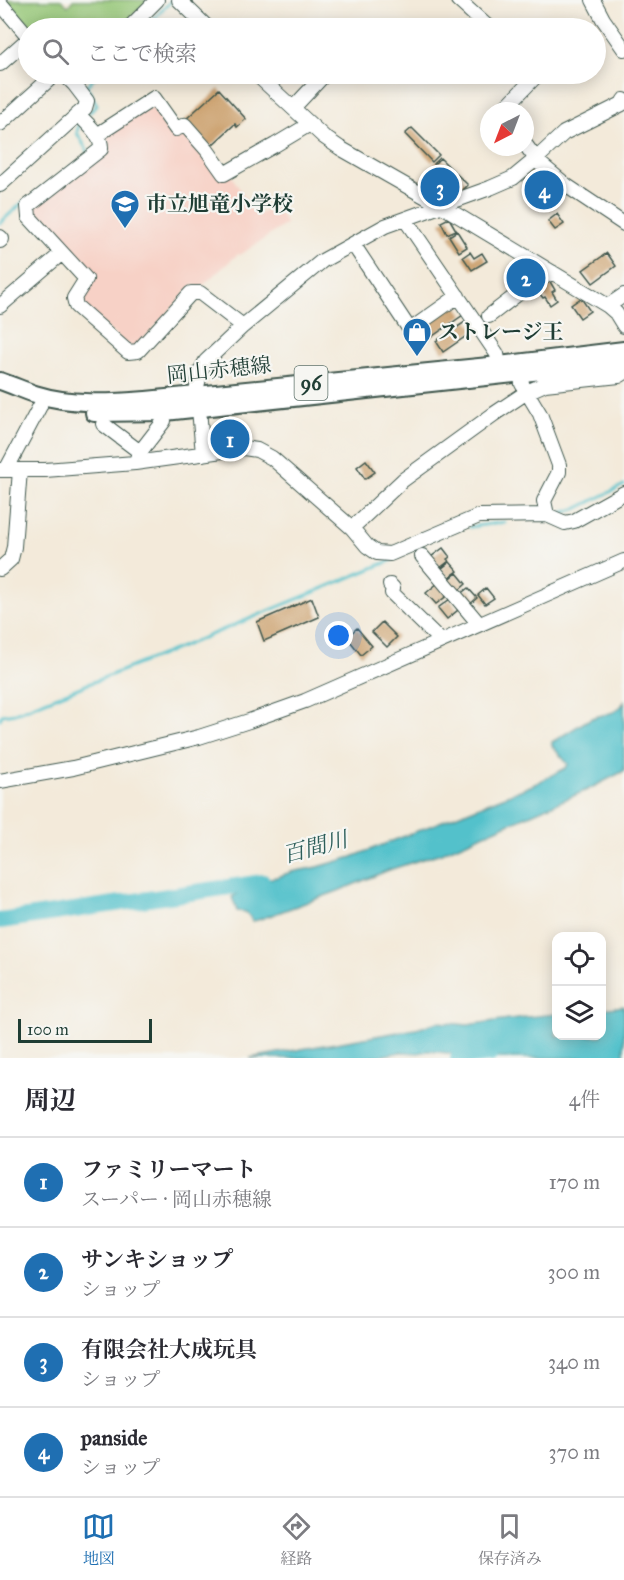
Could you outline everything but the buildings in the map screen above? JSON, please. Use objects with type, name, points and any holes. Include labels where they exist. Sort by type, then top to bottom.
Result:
[{"type":"main road","name":"岡山赤穂線","points":[[0,392],[40,406],[69,411],[103,414],[165,412],[197,401],[624,350]]},
{"type":"main road","name":"岡山赤穂線","points":[[0,381],[37,395],[70,401],[103,403],[146,400],[197,401],[521,374],[624,362]]},
{"type":"street","points":[[139,18],[157,0]]},
{"type":"street","points":[[179,0],[198,18]]},
{"type":"street","points":[[458,0],[478,18]]},
{"type":"street","points":[[598,10],[609,0]]},
{"type":"street","points":[[0,1],[18,24]]},
{"type":"street","points":[[606,22],[624,49]]},
{"type":"street","points":[[0,64],[18,47]]},
{"type":"street","points":[[0,124],[44,84]]},
{"type":"street","points":[[0,185],[85,108],[87,101],[81,84]]},
{"type":"street","points":[[267,84],[340,148],[608,306],[616,313],[624,326]]},
{"type":"street","points":[[293,108],[315,84]]},
{"type":"street","points":[[511,102],[528,84]]},
{"type":"street","points":[[97,135],[154,98],[176,129],[185,125],[224,174],[310,124]]},
{"type":"street","points":[[203,454],[197,401],[198,380],[206,361],[243,326],[322,261],[385,226],[513,178],[564,133],[622,104],[624,100]]},
{"type":"street","points":[[78,114],[97,135],[102,143],[101,149],[28,206],[29,217],[86,279],[74,298],[76,306],[128,352],[138,351],[191,293],[200,293],[243,326]]},
{"type":"street","points":[[534,156],[567,186],[624,224]]},
{"type":"street","points":[[405,219],[497,354],[499,365]]},
{"type":"street","points":[[353,244],[410,330],[458,296]]},
{"type":"street","points":[[0,306],[62,253]]},
{"type":"street","points":[[489,316],[552,272]]},
{"type":"street","points":[[608,306],[624,295]]},
{"type":"street","points":[[521,374],[522,384],[540,414],[559,465],[559,472],[544,501],[547,515]]},
{"type":"street","points":[[352,528],[403,480],[527,392],[545,384],[624,374]]},
{"type":"street","points":[[0,569],[11,559],[14,547],[9,470],[40,406]]},
{"type":"street","points":[[134,457],[164,421]]},
{"type":"street","points":[[103,424],[134,457]]},
{"type":"street","points":[[9,470],[45,470],[134,457],[203,454],[244,448],[257,450],[272,458],[352,528],[367,546],[377,553],[390,554],[479,516],[547,515],[566,522],[574,521],[624,493]]},
{"type":"street","points":[[422,556],[479,624]]},
{"type":"street","points":[[0,781],[73,768],[199,737],[305,701],[624,561]]},
{"type":"street","points":[[390,585],[393,588],[392,593],[441,641]]},
{"type":"shaded area","points":[[154,105],[178,138],[184,131],[231,175],[256,216],[275,206],[286,224],[240,255],[238,254],[200,288],[194,284],[135,348],[129,347],[80,305],[79,298],[90,278],[32,214],[34,207],[109,149],[106,133]]},
{"type":"green space","points":[[9,0],[61,0],[68,6],[73,0],[148,0],[131,18],[20,18],[6,3]]},
{"type":"water","points":[[624,702],[624,771],[587,790],[441,853],[389,870],[258,920],[253,921],[246,912],[237,911],[232,897],[242,891],[243,882],[278,877],[352,857],[533,785],[566,768],[568,764],[552,746],[552,742],[590,719],[617,710]]},
{"type":"water","points":[[624,1006],[624,1058],[474,1058],[428,1051],[401,1052],[370,1058],[250,1058],[416,1029],[438,1022],[467,1025],[552,1014],[552,1040],[606,1040],[606,1008]]},
{"type":"waterway","points":[[155,18],[171,1]]},
{"type":"waterway","points":[[88,84],[86,86],[97,105],[90,112]]},
{"type":"waterway","points":[[79,122],[77,133],[88,152]]},
{"type":"waterway","points":[[0,223],[23,202]]},
{"type":"waterway","points":[[184,383],[197,365]]},
{"type":"waterway","points":[[559,514],[578,508],[624,485]]},
{"type":"waterway","points":[[470,527],[505,522]]},
{"type":"waterway","points":[[0,719],[2,715],[15,713],[174,650],[392,560]]},
{"type":"waterway","name":"百間川","points":[[0,921],[263,882]]},
{"type":"waterway","points":[[458,1058],[490,1054]]},
{"type":"place","name":"有限会社大成玩具","points":[[440,187]]},
{"type":"place","name":"panside","points":[[544,190]]},
{"type":"place","name":"市立旭竜小学校","points":[[125,230]]},
{"type":"place","name":"サンキショップ","points":[[526,278]]},
{"type":"place","name":"ストレージ王","points":[[417,358]]},
{"type":"place","name":"ファミリーマート","points":[[230,439]]}]
